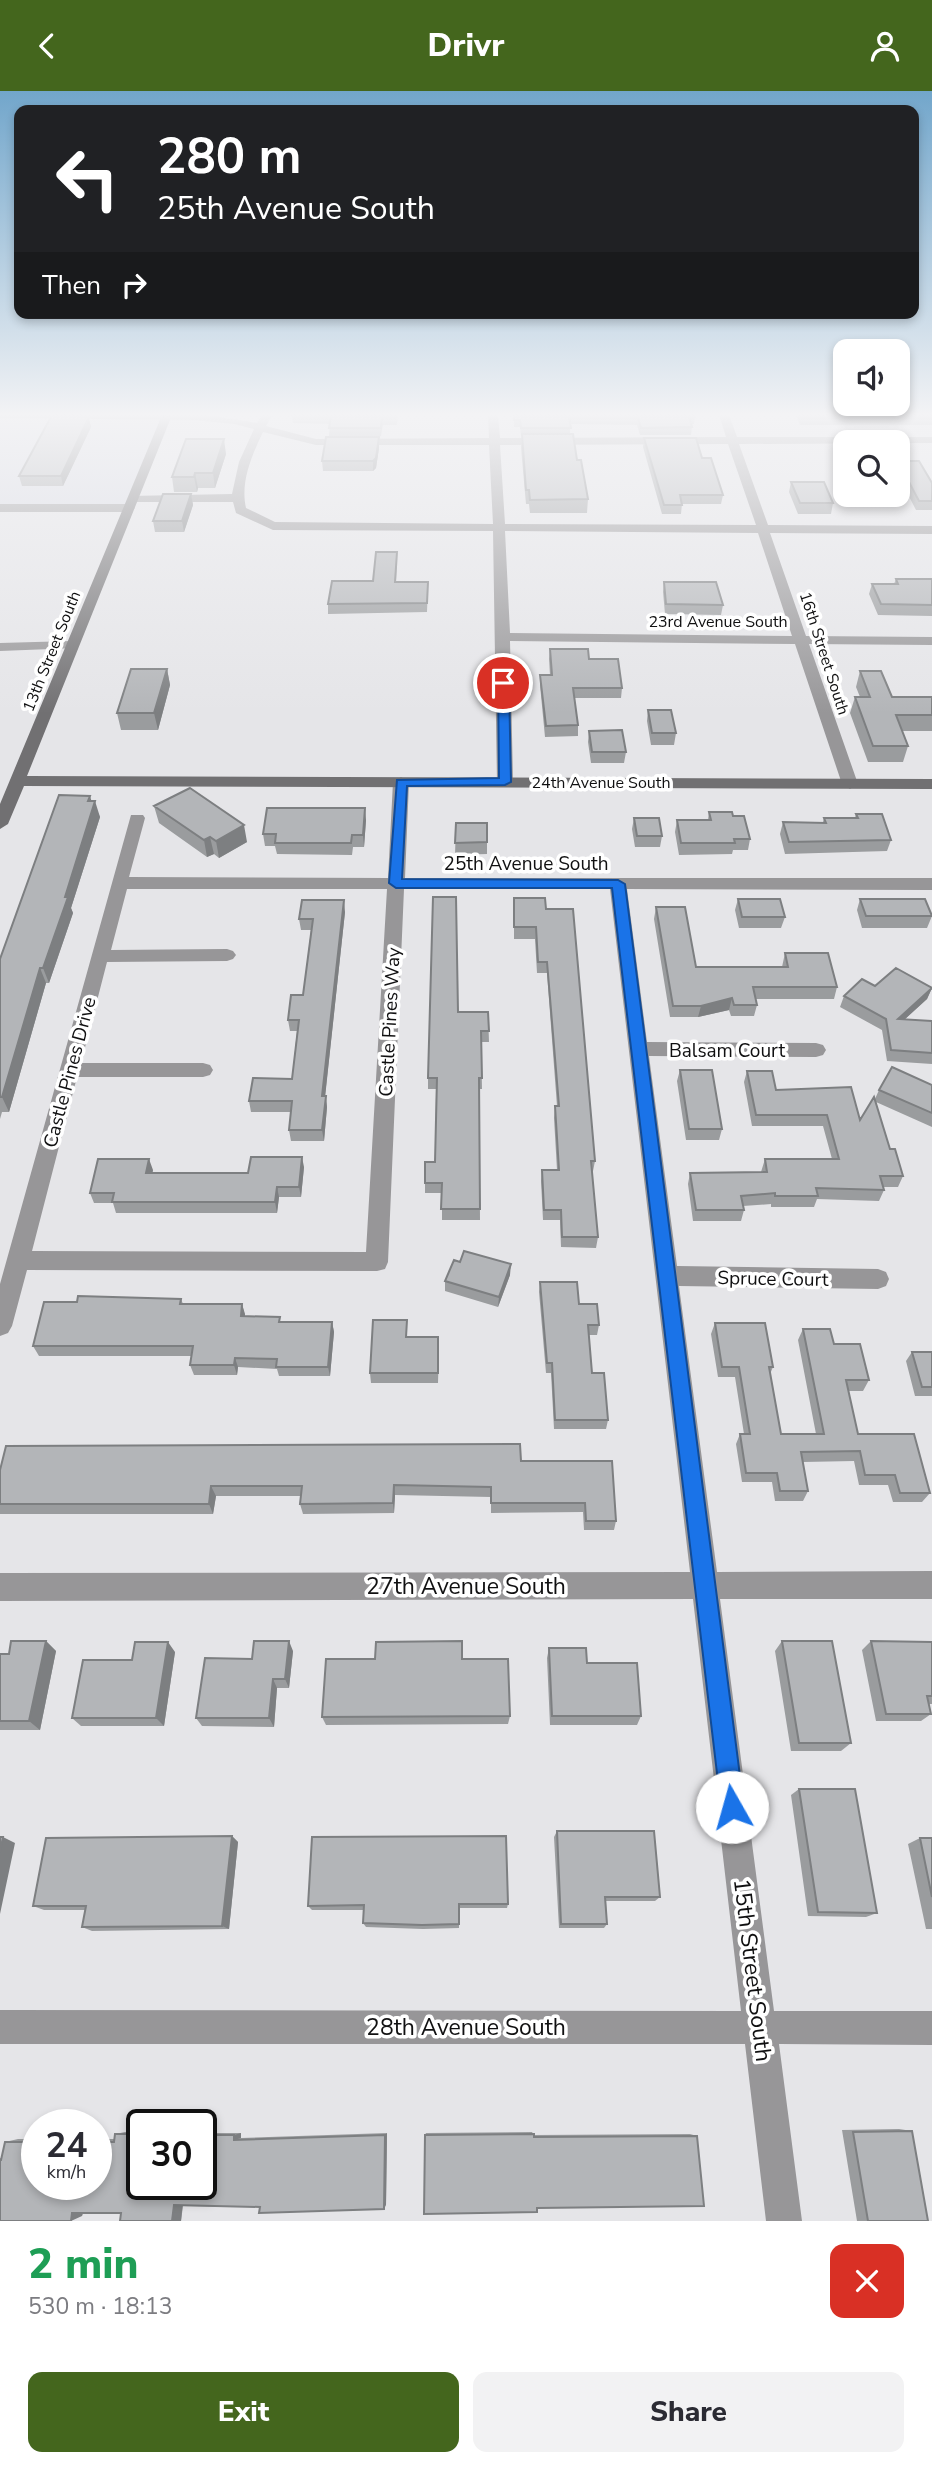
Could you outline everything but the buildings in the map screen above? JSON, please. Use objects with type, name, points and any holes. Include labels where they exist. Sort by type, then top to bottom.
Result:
[{"type":"street","name":"13th Street South","points":[[0,824],[126,514]]},
{"type":"street","points":[[247,514],[274,526],[297,528],[932,530]]},
{"type":"street","points":[[498,514],[505,782]]},
{"type":"street","name":"16th Street South","points":[[760,514],[850,784]]},
{"type":"street","name":"23rd Avenue South","points":[[503,637],[932,641]]},
{"type":"street","points":[[0,647],[71,645]]},
{"type":"street","name":"24th Avenue South","points":[[17,781],[932,784]]},
{"type":"street","name":"Castle Pines Way","points":[[19,1260],[377,1262],[401,782]]},
{"type":"street","name":"Castle Pines Drive","points":[[0,1326],[137,818]]},
{"type":"street","name":"25th Avenue South","points":[[120,883],[932,884]]},
{"type":"street","name":"15th Street South","points":[[618,884],[784,2221]]},
{"type":"street","points":[[100,956],[227,955]]},
{"type":"street","name":"Balsam Court","points":[[639,1049],[816,1050]]},
{"type":"street","points":[[69,1070],[203,1070]]},
{"type":"street","name":"Spruce Court","points":[[667,1276],[878,1279]]},
{"type":"street","name":"27th Avenue South","points":[[0,1587],[932,1585]]},
{"type":"street","name":"28th Avenue South","points":[[0,2027],[932,2028]]},
{"type":"route","points":[[503,683],[505,782],[401,782],[396,883],[618,884],[732,1807]]}]
